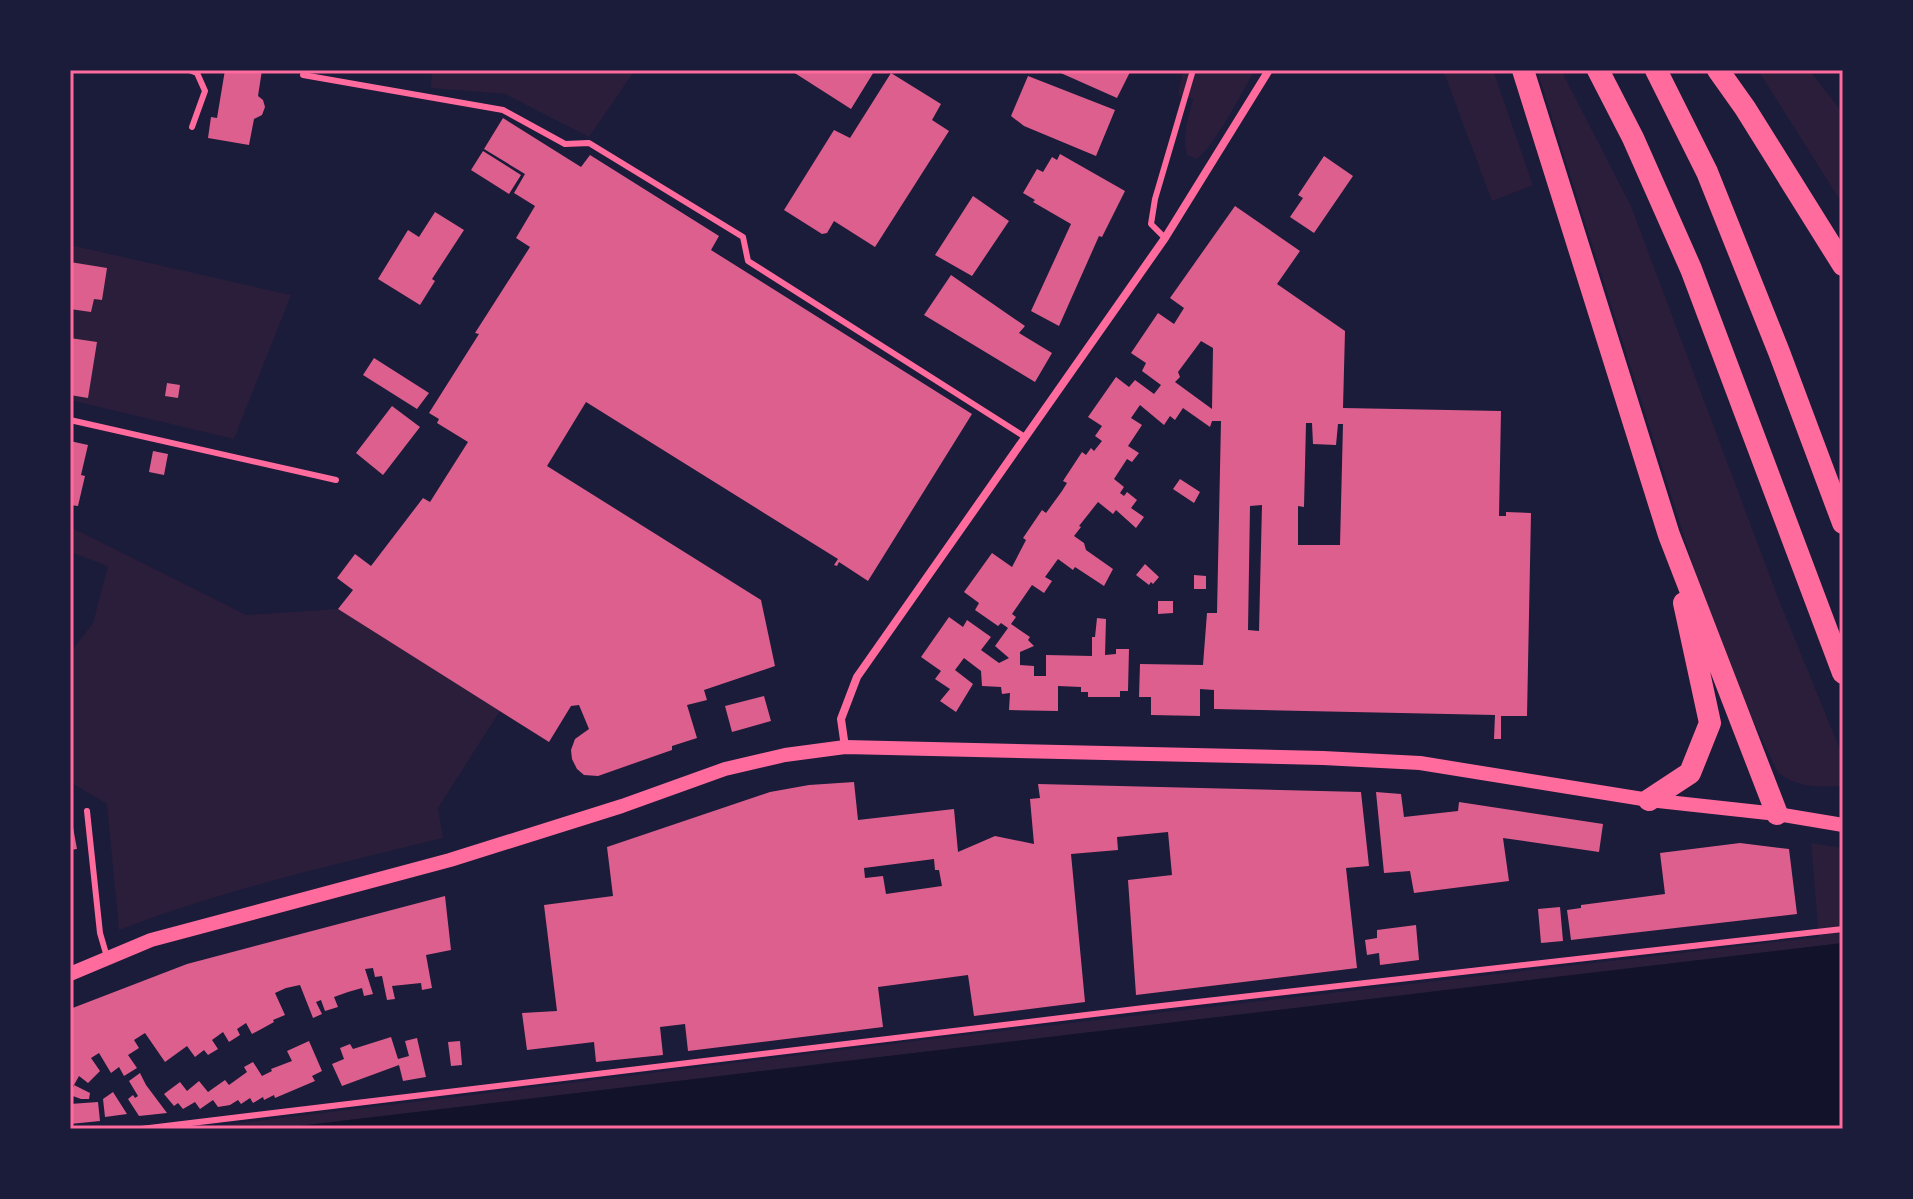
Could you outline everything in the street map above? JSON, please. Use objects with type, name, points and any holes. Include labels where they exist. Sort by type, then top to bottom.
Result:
[{"type":"highway","points":[[1523,70],[1669,535],[1777,814]]},
{"type":"highway","points":[[1598,70],[1633,138],[1691,269],[1843,673]]},
{"type":"highway","points":[[1656,70],[1707,172],[1843,523]]},
{"type":"highway","points":[[1718,70],[1843,265]]},
{"type":"highway","points":[[1649,800],[1690,773],[1710,723],[1669,535]]},
{"type":"street","points":[[845,747],[841,719],[857,677],[1165,238],[1269,70]]},
{"type":"street","points":[[70,974],[166,936],[450,860],[622,806],[725,769],[785,755],[845,747],[1420,763],[1649,800],[1777,814],[1843,825]]},
{"type":"lane","points":[[189,70],[197,73],[205,91],[192,127]]},
{"type":"lane","points":[[304,70],[303,75],[503,110],[565,144],[589,143],[743,237],[748,261],[1025,437]]},
{"type":"lane","points":[[1165,238],[1151,224],[1155,199],[1193,70]]},
{"type":"lane","points":[[70,420],[336,480]]},
{"type":"lane","points":[[87,811],[100,933],[107,957]]},
{"type":"lane","points":[[141,1129],[1051,1019],[1843,929]]},
{"type":"shaded area","points":[[432,70],[635,70],[589,137],[505,94],[431,88]]},
{"type":"shaded area","points":[[1183,70],[1255,70],[1219,131],[1196,159],[1187,155],[1185,141],[1193,99],[1178,95]]},
{"type":"shaded area","points":[[1443,70],[1493,70],[1533,185],[1492,201]]},
{"type":"shaded area","points":[[1537,70],[1561,70],[1631,206],[1779,600],[1843,757],[1843,786],[1801,784],[1778,773],[1721,654]]},
{"type":"shaded area","points":[[1758,70],[1809,70],[1843,113],[1843,205]]},
{"type":"shaded area","points":[[70,245],[291,295],[234,439],[70,400]]},
{"type":"shaded area","points":[[70,527],[246,615],[338,609],[500,711],[438,808],[443,838],[239,890],[119,930],[107,804],[70,782],[73,649],[93,623],[108,566],[70,552]]},
{"type":"shaded area","points":[[1811,843],[1843,848],[1843,943],[273,1129],[190,1129],[940,1038],[1819,937]]},
{"type":"shaded area","points":[[1843,943],[1843,1129],[273,1129]]},
{"type":"building","points":[[225,70],[262,70],[258,96],[265,107],[262,115],[254,119],[249,145],[208,138],[211,117],[217,118]]},
{"type":"building","points":[[790,70],[875,70],[851,109]]},
{"type":"building","points":[[1054,70],[1131,70],[1117,98]]},
{"type":"building","points":[[891,73],[941,104],[932,120],[949,131],[875,247],[834,221],[827,233],[822,234],[784,210],[834,130],[850,138]]},
{"type":"building","points":[[1028,76],[1115,110],[1096,156],[1024,126],[1011,116]]},
{"type":"building","points":[[503,118],[581,167],[590,155],[719,236],[711,250],[972,414],[868,581],[839,562],[837,566],[834,565],[838,559],[586,402],[547,466],[761,600],[775,666],[704,690],[707,700],[687,705],[697,738],[598,776],[584,775],[572,759],[575,739],[589,729],[579,705],[571,706],[549,742],[338,609],[353,590],[337,578],[355,554],[371,566],[423,498],[430,502],[468,442],[437,423],[439,419],[429,413],[530,247],[516,238],[535,206],[514,193],[525,174],[484,149]]},
{"type":"building","points":[[483,151],[521,175],[509,194],[471,170]]},
{"type":"building","points":[[1060,154],[1125,191],[1102,237],[1099,236],[1059,326],[1031,311],[1071,224],[1023,193],[1037,169],[1043,172],[1052,157],[1057,160]]},
{"type":"building","points":[[1324,156],[1353,176],[1314,233],[1290,217],[1303,198],[1298,195]]},
{"type":"building","points":[[973,196],[1009,221],[972,276],[935,255]]},
{"type":"building","points":[[1235,206],[1300,251],[1277,284],[1345,331],[1343,408],[1501,411],[1499,516],[1506,516],[1506,512],[1531,513],[1527,716],[1501,716],[1501,739],[1494,739],[1495,715],[1214,709],[1214,690],[1200,689],[1200,716],[1151,715],[1151,697],[1139,697],[1140,664],[1203,665],[1207,613],[1217,613],[1221,421],[1212,421],[1210,427],[1183,408],[1175,420],[1170,416],[1164,425],[1140,405],[1131,418],[1142,425],[1128,446],[1139,453],[1132,462],[1127,459],[1114,479],[1124,487],[1120,493],[1124,496],[1127,492],[1137,500],[1131,508],[1144,517],[1136,528],[1116,510],[1113,514],[1098,502],[1074,536],[1084,543],[1086,550],[1113,569],[1104,586],[1058,559],[1045,577],[1052,581],[1044,593],[1032,585],[1012,614],[1016,617],[1011,624],[1030,637],[1028,640],[1034,646],[1020,652],[1020,665],[1034,666],[1034,676],[1046,676],[1046,655],[1092,656],[1092,637],[1095,637],[1097,618],[1106,619],[1105,655],[1116,654],[1116,649],[1129,649],[1128,691],[1120,691],[1120,697],[1088,697],[1088,692],[1081,692],[1081,687],[1058,686],[1058,711],[1009,710],[1010,693],[1002,694],[1001,687],[982,686],[981,671],[964,658],[955,670],[973,684],[956,712],[940,701],[950,689],[935,679],[941,671],[921,657],[949,617],[963,627],[967,620],[991,637],[981,650],[999,663],[1009,658],[995,646],[1008,628],[1001,623],[998,626],[975,610],[979,603],[964,592],[992,553],[1012,567],[1026,540],[1023,538],[1042,510],[1046,513],[1062,491],[1067,483],[1063,481],[1082,452],[1086,455],[1091,448],[1094,451],[1102,441],[1095,436],[1102,426],[1088,417],[1116,377],[1129,387],[1135,380],[1154,394],[1161,385],[1142,371],[1146,363],[1131,353],[1158,313],[1174,324],[1184,308],[1170,298]],"holes":[[[1201,341],[1213,348],[1212,409],[1175,382],[1180,377],[1178,372]],[[1306,423],[1312,423],[1313,444],[1336,445],[1338,424],[1343,424],[1340,545],[1298,545],[1298,506],[1304,507]],[[1262,505],[1259,631],[1248,630],[1250,506]]]},
{"type":"building","points":[[435,212],[464,230],[432,279],[435,281],[420,305],[378,279],[408,230],[419,237]]},
{"type":"building","points":[[70,262],[107,268],[102,300],[94,299],[91,312],[70,309]]},
{"type":"building","points":[[951,275],[1025,326],[1019,333],[1052,353],[1035,382],[924,315]]},
{"type":"building","points":[[70,338],[97,342],[88,398],[70,395]]},
{"type":"building","points":[[374,358],[429,393],[417,409],[363,375]]},
{"type":"building","points":[[167,383],[180,385],[178,398],[165,396]]},
{"type":"building","points":[[392,406],[420,427],[383,475],[356,453]]},
{"type":"building","points":[[70,441],[88,445],[78,506],[70,505]]},
{"type":"building","points":[[153,451],[168,454],[164,475],[149,472]]},
{"type":"building","points":[[1180,479],[1200,492],[1194,503],[1173,489]]},
{"type":"building","points":[[1145,564],[1159,577],[1153,584],[1151,582],[1149,585],[1136,575]]},
{"type":"building","points":[[1194,575],[1206,576],[1206,589],[1194,589]]},
{"type":"building","points":[[1158,601],[1173,601],[1173,613],[1158,614]]},
{"type":"building","points":[[764,696],[771,721],[732,732],[725,706]]},
{"type":"building","points":[[854,782],[858,820],[954,809],[958,852],[995,836],[1034,844],[1030,799],[1040,798],[1038,784],[1361,792],[1369,866],[1346,868],[1357,968],[1136,995],[1128,880],[1172,875],[1168,832],[1117,837],[1118,850],[1071,854],[1085,1002],[974,1016],[968,975],[878,987],[883,1027],[688,1051],[685,1024],[660,1027],[663,1055],[596,1062],[594,1042],[527,1050],[522,1013],[557,1011],[544,905],[613,896],[607,847],[770,792]],"holes":[[[934,859],[935,870],[939,870],[942,886],[886,894],[883,876],[865,878],[864,868]]]},
{"type":"building","points":[[1376,792],[1401,794],[1404,817],[1458,811],[1459,802],[1603,824],[1599,852],[1503,838],[1509,881],[1414,893],[1410,871],[1384,873]]},
{"type":"building","points":[[70,811],[77,849],[70,850]]},
{"type":"building","points":[[1740,843],[1789,849],[1797,914],[1571,940],[1567,910],[1581,908],[1581,905],[1665,894],[1660,853]]},
{"type":"building","points":[[445,896],[451,950],[426,955],[432,988],[422,990],[421,983],[392,986],[395,999],[387,1000],[382,976],[375,977],[373,968],[365,969],[373,994],[364,996],[362,988],[348,992],[334,997],[338,1007],[325,1011],[321,1000],[316,1002],[322,1014],[313,1018],[300,985],[286,988],[275,993],[285,1015],[252,1034],[246,1023],[237,1029],[240,1035],[229,1042],[223,1032],[212,1040],[218,1049],[208,1055],[204,1050],[195,1057],[187,1046],[165,1062],[145,1033],[134,1040],[139,1048],[128,1055],[137,1068],[124,1076],[119,1067],[111,1073],[99,1053],[91,1058],[100,1071],[88,1083],[79,1076],[74,1085],[70,1084],[70,1009],[187,964]]},
{"type":"building","points":[[1560,907],[1563,941],[1541,943],[1538,909]]},
{"type":"building","points":[[1416,925],[1419,960],[1380,965],[1379,953],[1367,955],[1365,940],[1377,938],[1377,930]]},
{"type":"building","points":[[391,1037],[398,1059],[409,1056],[405,1041],[417,1038],[426,1077],[403,1081],[399,1065],[342,1086],[332,1064],[344,1059],[340,1048],[350,1044],[353,1049]]},
{"type":"building","points":[[309,1041],[322,1071],[312,1076],[315,1081],[275,1098],[274,1095],[264,1100],[263,1097],[253,1103],[250,1098],[241,1104],[238,1100],[218,1107],[213,1100],[200,1109],[195,1102],[183,1109],[178,1103],[174,1106],[164,1094],[180,1082],[187,1091],[199,1081],[208,1092],[225,1080],[229,1085],[247,1072],[244,1067],[253,1062],[262,1076],[292,1061],[287,1051]]},
{"type":"building","points":[[460,1041],[462,1065],[451,1066],[448,1042]]},
{"type":"building","points":[[140,1073],[167,1113],[139,1116],[128,1099],[138,1096],[129,1081]]},
{"type":"building","points":[[74,1085],[90,1093],[89,1099],[70,1095]]},
{"type":"building","points":[[113,1092],[127,1114],[105,1117],[103,1099]]},
{"type":"building","points":[[98,1102],[100,1121],[70,1124],[70,1104]]}]
